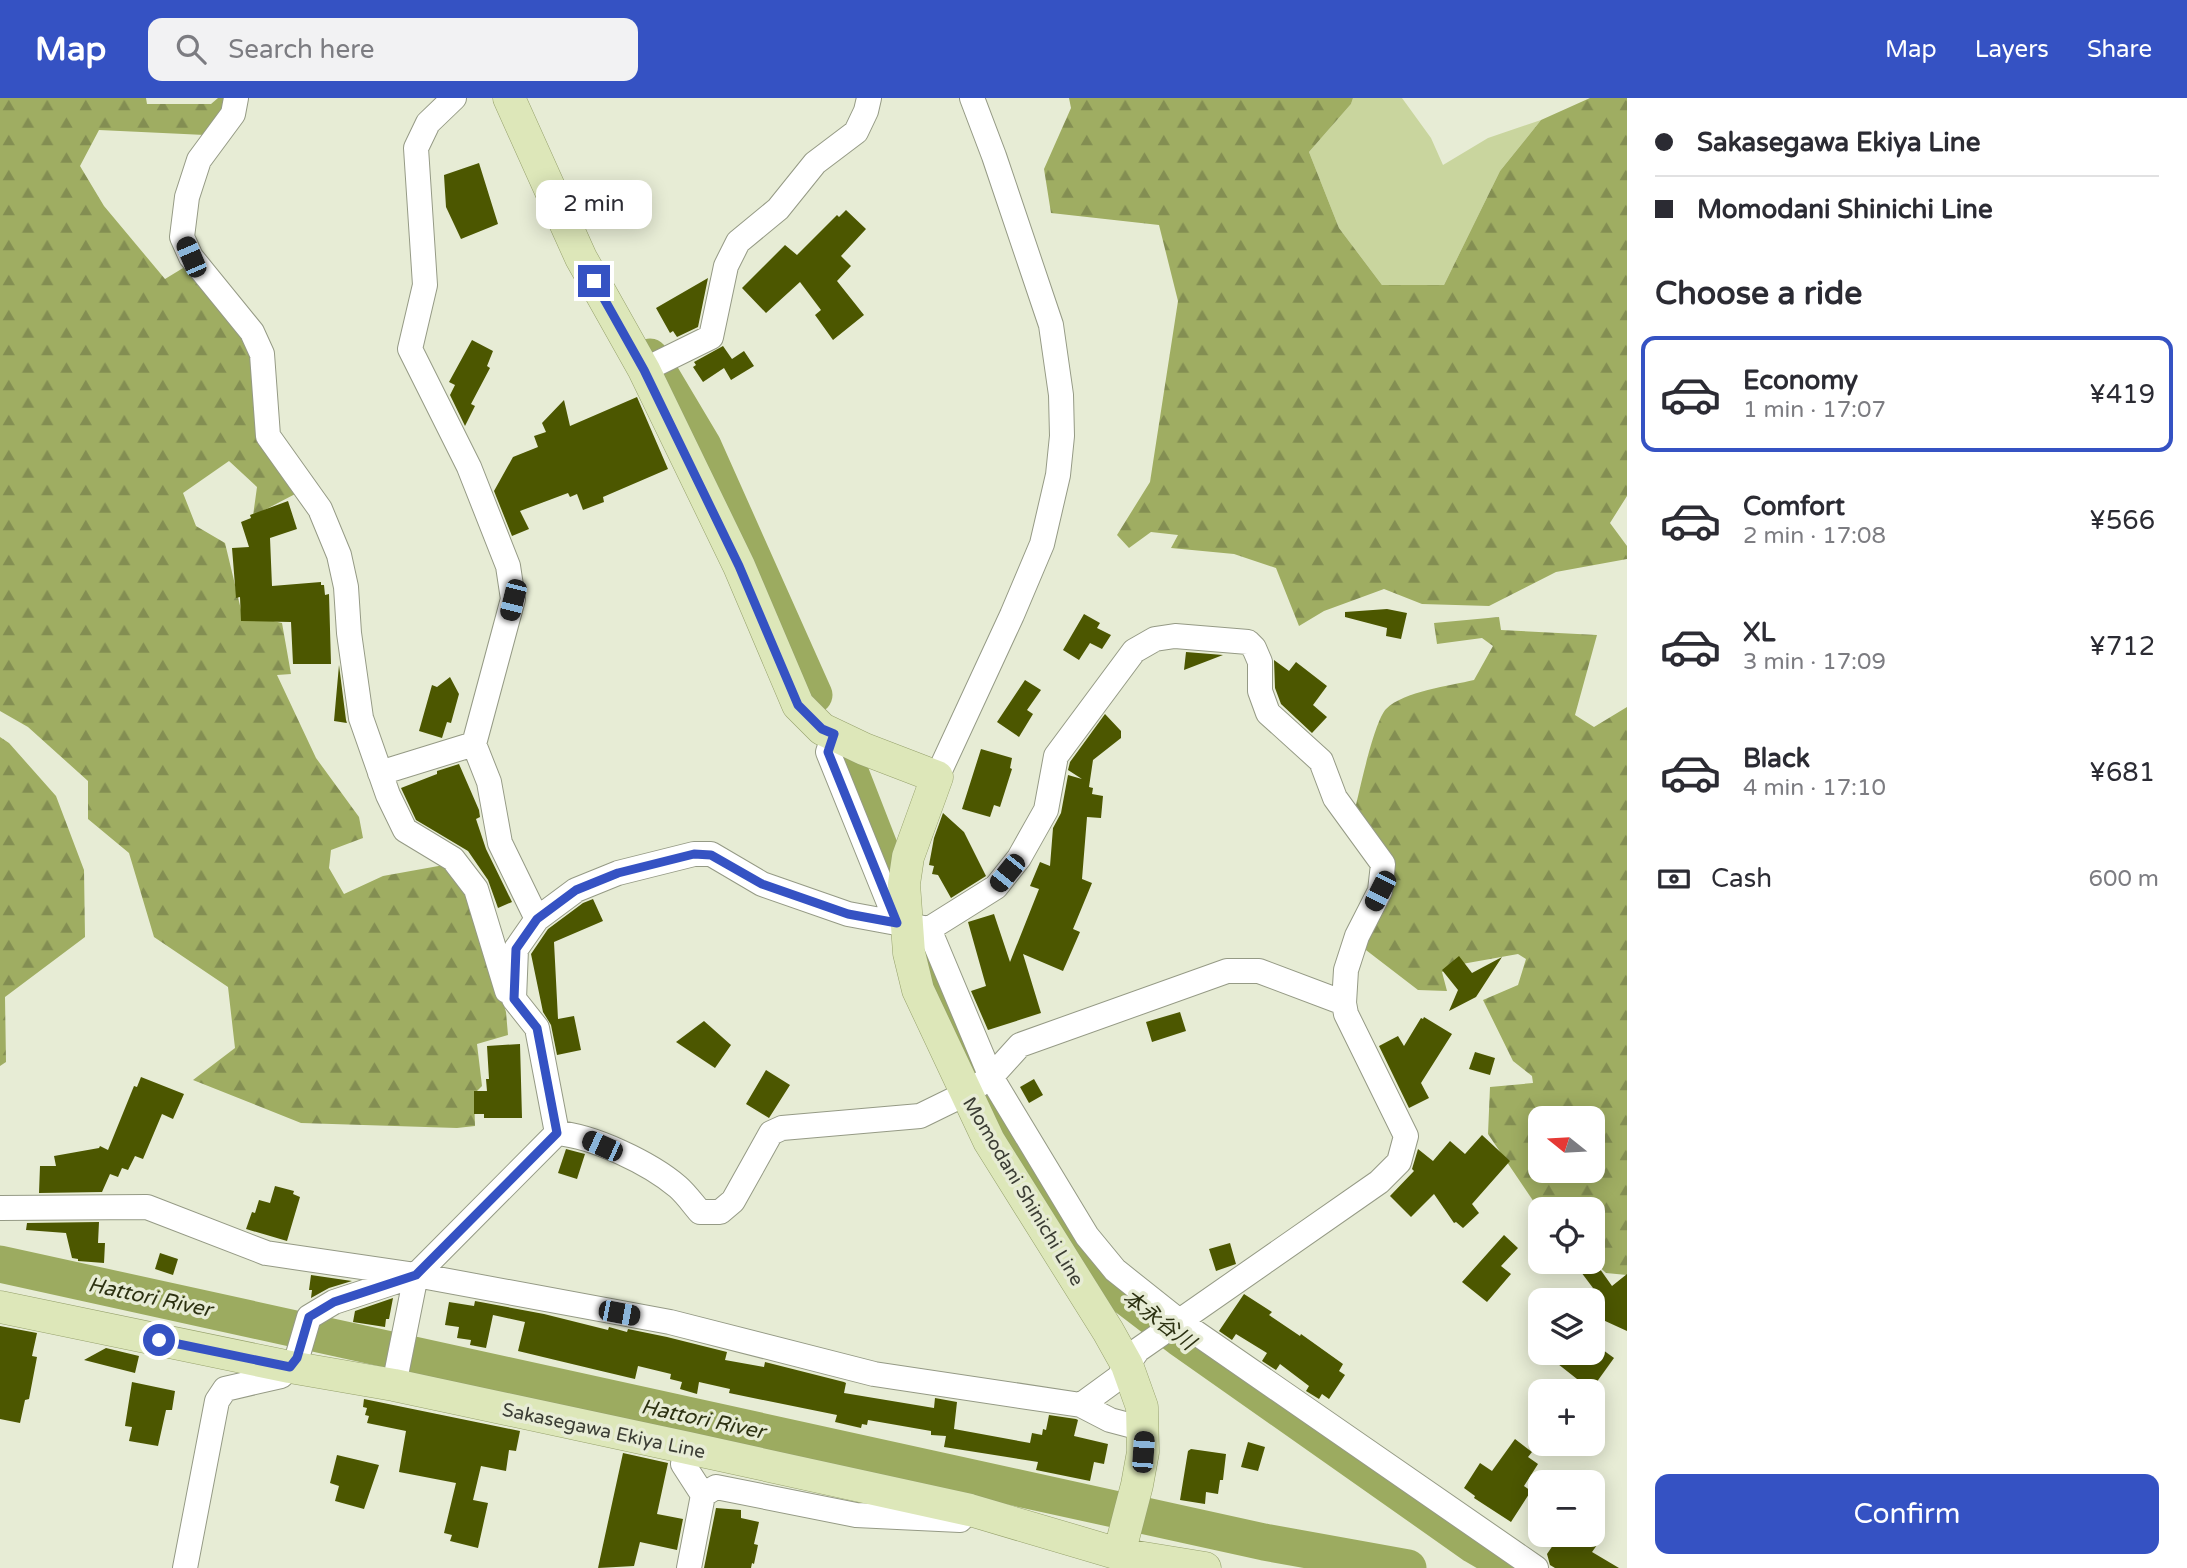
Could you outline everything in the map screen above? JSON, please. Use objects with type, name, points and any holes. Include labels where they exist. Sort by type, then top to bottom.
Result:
[{"type":"main road","points":[[509,98],[581,258],[644,370],[739,566],[798,705],[822,729],[864,749],[937,777]]},
{"type":"main road","name":"Momodani Shinichi Line","points":[[937,777],[908,857],[904,884],[911,926],[908,953],[918,990],[978,1086],[989,1141],[1108,1331],[1132,1357],[1144,1429],[1137,1485],[1122,1541]]},
{"type":"main road","name":"Sakasegawa Ekiya Line","points":[[0,1307],[295,1357],[688,1448],[1122,1541],[1205,1568]]},
{"type":"street","points":[[236,98],[233,114],[199,160],[187,197],[182,237],[191,257],[252,332],[262,354],[268,436],[320,509],[340,555],[361,718],[380,773],[405,830],[453,859],[476,889],[508,993],[537,1028],[557,1133]]},
{"type":"street","points":[[454,98],[428,123],[416,148],[425,285],[410,349],[469,467],[508,566],[513,600],[474,744],[489,782],[500,843],[537,919]]},
{"type":"street","points":[[644,370],[711,337],[726,266],[738,242],[778,209],[815,163],[856,132],[869,98]]},
{"type":"street","points":[[937,777],[1042,544],[1058,475],[1062,436],[1061,394],[1051,325],[972,98]]},
{"type":"street","points":[[514,999],[516,949],[537,919],[576,890],[618,873],[694,854],[711,855],[762,884],[848,914],[911,926],[996,887],[1019,858],[1046,810],[1056,756],[1134,651],[1155,639],[1175,636],[1248,642],[1254,648],[1259,662],[1260,691],[1268,713],[1321,761],[1335,798],[1383,864],[1380,891],[1357,936],[1346,970],[1344,1003],[1346,1014],[1406,1136],[1399,1162],[1379,1181],[1179,1321],[1132,1357],[1118,1378],[1081,1405]]},
{"type":"street","points":[[834,734],[828,752],[911,926]]},
{"type":"street","points":[[380,773],[474,744]]},
{"type":"street","points":[[557,1133],[578,1135],[651,1168],[680,1188],[700,1212],[720,1212],[733,1201],[771,1133],[782,1128],[920,1116],[978,1086],[1020,1045],[1227,971],[1259,971],[1344,1003]]},
{"type":"street","points":[[978,1086],[1087,1236],[1115,1270],[1179,1321],[1536,1568]]},
{"type":"street","points":[[185,1568],[217,1401],[225,1389],[281,1376],[295,1357],[309,1317],[334,1302],[416,1275],[557,1133]]},
{"type":"street","points":[[0,1208],[146,1207],[266,1253],[416,1275],[670,1322],[874,1374],[1081,1405],[1110,1420],[1144,1429]]},
{"type":"street","points":[[396,1379],[416,1275]]},
{"type":"street","points":[[688,1448],[683,1464],[703,1495],[689,1568]]},
{"type":"street","points":[[703,1495],[716,1487],[856,1515],[960,1520],[970,1510]]},
{"type":"green space","points":[[0,98],[146,98],[147,104],[211,104],[218,98],[226,98],[226,107],[205,135],[99,130],[80,166],[104,206],[165,279],[188,265],[243,331],[261,390],[299,492],[253,516],[257,487],[229,461],[183,493],[196,526],[225,543],[242,614],[282,623],[291,674],[277,675],[316,758],[359,817],[363,838],[331,850],[329,868],[344,894],[383,876],[444,865],[472,903],[506,1012],[508,1035],[477,1044],[482,1086],[474,1094],[475,1126],[457,1128],[301,1123],[193,1080],[235,1048],[228,987],[154,937],[129,853],[88,819],[88,781],[28,727],[0,711]]},
{"type":"green space","points":[[1069,98],[1353,98],[1351,104],[1309,152],[1339,228],[1382,285],[1444,285],[1500,171],[1541,120],[1590,98],[1627,98],[1627,496],[1610,523],[1627,546],[1627,559],[1556,572],[1489,606],[1422,604],[1384,589],[1324,611],[1299,626],[1276,568],[1234,554],[1171,548],[1178,535],[1151,532],[1129,548],[1117,535],[1150,482],[1178,301],[1159,225],[1051,213],[1044,169],[1071,108]]},
{"type":"green space","points":[[1353,98],[1402,98],[1431,138],[1443,165],[1488,138],[1541,120],[1500,171],[1444,285],[1382,285],[1339,228],[1309,152],[1351,104]]},
{"type":"green space","points":[[1499,617],[1501,630],[1597,635],[1575,715],[1594,727],[1627,707],[1627,1275],[1605,1272],[1605,1197],[1531,1197],[1488,1134],[1490,1087],[1533,1083],[1532,1076],[1513,1061],[1483,1000],[1518,985],[1526,959],[1518,954],[1462,964],[1442,972],[1447,991],[1418,990],[1362,947],[1370,929],[1388,903],[1393,875],[1355,809],[1381,716],[1386,709],[1404,698],[1474,680],[1493,646],[1482,638],[1437,644],[1434,623]]},
{"type":"green space","points":[[0,737],[9,743],[56,796],[84,870],[85,937],[5,997],[6,1062],[0,1066]]},
{"type":"building","points":[[479,163],[498,224],[461,239],[446,207],[444,175]]},
{"type":"building","points":[[846,210],[866,229],[841,256],[851,266],[837,281],[864,315],[833,340],[815,315],[821,310],[800,282],[766,313],[742,288],[785,245],[797,255],[837,215],[839,217]]},
{"type":"building","points":[[708,278],[698,327],[677,337],[673,331],[670,333],[656,308]]},
{"type":"building","points":[[472,340],[493,351],[487,366],[490,368],[471,404],[475,406],[465,426],[450,395],[455,385],[449,382]]},
{"type":"building","points":[[723,346],[732,359],[744,351],[754,366],[731,380],[724,368],[703,382],[693,367],[696,365],[694,362]]},
{"type":"building","points":[[637,397],[668,469],[603,497],[604,502],[583,510],[577,494],[570,497],[568,493],[520,511],[529,529],[512,536],[494,491],[513,457],[538,447],[534,436],[546,432],[542,423],[564,400],[570,426]]},
{"type":"building","points":[[288,501],[297,529],[270,538],[272,586],[321,582],[321,585],[324,585],[325,595],[329,594],[331,664],[293,664],[291,622],[241,621],[240,597],[236,598],[232,548],[249,547],[241,522],[251,518],[250,515]]},
{"type":"building","points":[[1387,609],[1407,613],[1401,639],[1386,636],[1387,628],[1345,617],[1345,612]]},
{"type":"building","points":[[1084,614],[1100,623],[1097,628],[1111,635],[1102,649],[1090,643],[1079,660],[1063,650]]},
{"type":"building","points":[[1186,652],[1223,655],[1184,670]]},
{"type":"building","points":[[1274,660],[1289,671],[1296,662],[1327,686],[1313,705],[1327,717],[1312,733],[1281,704],[1275,688]]},
{"type":"building","points":[[339,665],[346,720],[347,723],[334,721]]},
{"type":"building","points":[[450,677],[459,694],[451,723],[447,722],[442,738],[419,731],[432,685],[437,687]]},
{"type":"building","points":[[1025,680],[1041,690],[1027,710],[1033,714],[1019,737],[997,722]]},
{"type":"building","points":[[1105,714],[1121,731],[1121,738],[1093,760],[1089,787],[1093,788],[1092,794],[1103,796],[1101,818],[1087,817],[1082,879],[1092,883],[1073,929],[1080,932],[1063,971],[1023,954],[1041,1013],[988,1030],[971,991],[986,986],[968,922],[994,914],[1010,962],[1039,889],[1030,886],[1040,862],[1050,866],[1053,828],[1061,813],[1068,775],[1082,779],[1068,770],[1070,762]]},
{"type":"building","points":[[981,749],[1012,758],[1012,769],[1000,807],[994,805],[990,817],[962,809]]},
{"type":"building","points":[[459,764],[479,810],[480,817],[476,819],[486,849],[512,902],[498,908],[488,880],[468,851],[416,820],[401,788]]},
{"type":"building","points":[[943,813],[964,832],[986,876],[951,898],[938,875],[932,874],[934,866],[929,865],[934,838]]},
{"type":"building","points":[[593,899],[603,921],[554,942],[558,1019],[574,1016],[581,1050],[557,1055],[551,1025],[543,1012],[531,954],[548,929],[583,903]]},
{"type":"building","points":[[1459,956],[1472,973],[1502,957],[1476,997],[1449,1011],[1458,990],[1442,970]]},
{"type":"building","points":[[1180,1012],[1186,1031],[1152,1042],[1146,1022]]},
{"type":"building","points":[[1424,1017],[1452,1034],[1421,1083],[1429,1098],[1409,1108],[1379,1046],[1398,1036],[1404,1046]]},
{"type":"building","points":[[704,1021],[731,1045],[715,1068],[676,1042]]},
{"type":"building","points":[[520,1044],[522,1118],[484,1118],[484,1114],[474,1114],[474,1091],[487,1091],[487,1046]]},
{"type":"building","points":[[1475,1052],[1495,1058],[1490,1075],[1469,1069]]},
{"type":"building","points":[[766,1070],[790,1085],[769,1118],[746,1104]]},
{"type":"building","points":[[141,1077],[184,1094],[173,1119],[162,1114],[143,1159],[135,1156],[128,1170],[122,1168],[118,1177],[110,1174],[102,1192],[39,1193],[40,1166],[56,1166],[54,1156],[100,1146],[108,1150],[134,1086],[137,1087]]},
{"type":"building","points":[[1034,1079],[1043,1095],[1029,1103],[1020,1087]]},
{"type":"building","points":[[1482,1135],[1510,1161],[1472,1204],[1479,1213],[1463,1228],[1454,1223],[1434,1194],[1411,1217],[1390,1196],[1414,1171],[1412,1169],[1418,1149],[1433,1161],[1450,1141],[1465,1154]]},
{"type":"building","points":[[566,1149],[585,1154],[577,1179],[558,1173]]},
{"type":"building","points":[[275,1186],[294,1191],[293,1194],[300,1197],[287,1241],[246,1229],[259,1200],[270,1203]]},
{"type":"building","points":[[99,1222],[98,1243],[105,1243],[104,1263],[72,1258],[66,1233],[26,1230],[27,1223]]},
{"type":"building","points":[[1504,1235],[1518,1248],[1501,1266],[1511,1274],[1487,1302],[1462,1282]]},
{"type":"building","points":[[1230,1243],[1236,1264],[1216,1271],[1209,1249]]},
{"type":"building","points":[[160,1253],[178,1259],[173,1275],[155,1269]]},
{"type":"building","points":[[1582,1274],[1604,1274],[1612,1286],[1627,1274],[1627,1331],[1605,1321],[1605,1288],[1593,1288]]},
{"type":"building","points":[[311,1275],[352,1281],[329,1288],[311,1298]]},
{"type":"building","points":[[1244,1294],[1272,1312],[1269,1315],[1343,1364],[1339,1371],[1345,1375],[1329,1399],[1322,1394],[1319,1399],[1306,1391],[1309,1386],[1280,1364],[1276,1370],[1262,1361],[1267,1353],[1236,1334],[1232,1340],[1219,1331]]},
{"type":"building","points":[[393,1298],[385,1327],[353,1322],[355,1311]]},
{"type":"building","points":[[475,1301],[608,1330],[609,1327],[627,1332],[628,1329],[667,1337],[727,1352],[725,1360],[764,1367],[765,1362],[844,1382],[844,1393],[934,1408],[935,1398],[957,1402],[954,1429],[1030,1443],[1032,1433],[1042,1435],[1043,1429],[1046,1430],[1049,1415],[1076,1419],[1078,1420],[1074,1436],[1108,1444],[1104,1464],[1094,1462],[1090,1481],[1036,1470],[1038,1462],[944,1447],[946,1436],[931,1435],[931,1431],[868,1420],[867,1425],[862,1424],[861,1428],[835,1422],[837,1415],[729,1393],[730,1389],[699,1382],[697,1394],[680,1389],[682,1382],[670,1379],[671,1374],[638,1366],[635,1379],[518,1351],[525,1322],[493,1315],[486,1348],[470,1345],[471,1340],[457,1338],[459,1327],[445,1325],[449,1302],[474,1306]]},
{"type":"building","points":[[0,1326],[37,1333],[32,1356],[37,1357],[29,1399],[25,1400],[20,1423],[0,1419]]},
{"type":"building","points":[[106,1348],[139,1356],[135,1373],[84,1360]]},
{"type":"building","points":[[1605,1351],[1614,1358],[1599,1379],[1577,1379],[1559,1365],[1605,1365]]},
{"type":"building","points":[[132,1382],[175,1391],[172,1410],[166,1410],[158,1446],[129,1441],[132,1427],[125,1426]]},
{"type":"building","points":[[364,1399],[520,1431],[516,1451],[509,1450],[506,1471],[481,1466],[473,1500],[488,1503],[478,1548],[450,1541],[452,1535],[444,1533],[456,1483],[399,1472],[406,1431],[367,1423],[369,1416],[365,1415],[367,1408],[363,1407]]},
{"type":"building","points":[[1515,1439],[1528,1449],[1528,1457],[1538,1464],[1534,1470],[1528,1470],[1528,1480],[1524,1486],[1528,1489],[1528,1496],[1511,1522],[1474,1498],[1475,1496],[1464,1488],[1480,1463],[1492,1471]]},
{"type":"building","points":[[1248,1442],[1265,1447],[1258,1471],[1241,1467]]},
{"type":"building","points":[[1191,1449],[1226,1454],[1223,1480],[1220,1480],[1218,1494],[1206,1492],[1205,1504],[1180,1500],[1188,1451]]},
{"type":"building","points":[[623,1453],[668,1463],[657,1514],[683,1519],[677,1550],[640,1542],[634,1566],[598,1568]]},
{"type":"building","points":[[337,1455],[379,1465],[364,1509],[335,1501],[339,1486],[330,1483]]},
{"type":"building","points":[[716,1508],[741,1510],[741,1518],[759,1522],[754,1544],[758,1545],[751,1568],[704,1568]]},
{"type":"building","points":[[1552,1547],[1596,1547],[1592,1552],[1619,1568],[1555,1568],[1550,1565],[1547,1554]]},
{"type":"waterway","name":"本永谷川","points":[[650,357],[703,446],[814,695]]},
{"type":"waterway","name":"本永谷川","points":[[847,764],[884,859]]},
{"type":"waterway","name":"本永谷川","points":[[932,971],[971,1069],[1078,1250],[1125,1296],[1180,1338],[1474,1545],[1498,1559],[1499,1568]]},
{"type":"waterway","name":"Hattori River","points":[[0,1264],[1264,1542],[1408,1568]]},
{"type":"route","points":[[159,1340],[290,1367],[297,1358],[309,1317],[334,1302],[416,1275],[557,1133],[537,1028],[514,999],[516,949],[537,919],[576,890],[618,873],[694,854],[711,855],[762,884],[848,914],[897,923],[828,752],[834,734],[822,729],[798,705],[739,566],[644,370],[594,281]]}]
